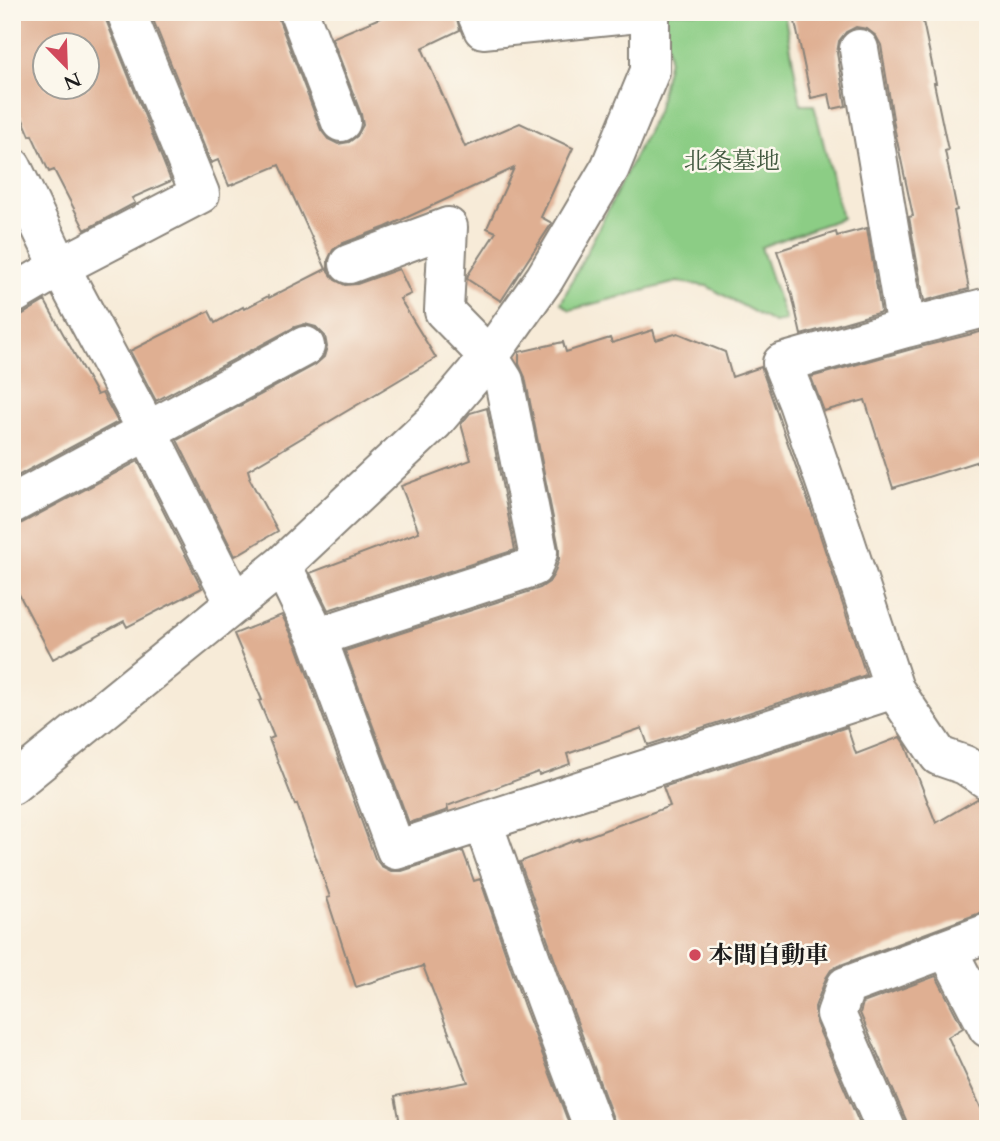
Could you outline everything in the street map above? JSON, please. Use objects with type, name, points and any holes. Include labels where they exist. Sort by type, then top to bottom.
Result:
[{"type":"street","points":[[12,295],[200,194],[126,12]]},
{"type":"street","points":[[299,12],[341,122]]},
{"type":"street","points":[[12,785],[282,565],[434,422],[489,357],[545,278],[610,168],[650,71],[649,12],[483,29],[476,12]]},
{"type":"street","points":[[859,49],[906,328]]},
{"type":"street","points":[[12,167],[60,267],[235,604]]},
{"type":"street","points":[[317,637],[533,567],[538,552],[504,381],[489,357],[444,311],[448,227],[349,264]]},
{"type":"street","points":[[988,307],[782,363],[841,525],[894,689],[939,756],[965,765],[988,780]]},
{"type":"street","points":[[12,504],[305,346]]},
{"type":"street","points":[[282,565],[317,637],[396,850],[894,689]]},
{"type":"street","points":[[483,823],[594,1129]]},
{"type":"street","points":[[886,1129],[836,1014],[846,986],[988,933]]},
{"type":"street","points":[[947,949],[988,1028]]},
{"type":"green space","name":"北条墓地","points":[[664,12],[784,12],[801,105],[814,105],[842,218],[761,247],[786,321],[774,323],[707,286],[677,282],[570,310],[561,303],[657,112],[669,59]]},
{"type":"building","points":[[12,12],[105,12],[171,181],[132,198],[135,203],[85,230],[54,170],[49,172],[32,135],[30,136],[12,94]]},
{"type":"building","points":[[150,12],[278,12],[321,130],[328,139],[338,144],[349,142],[357,136],[363,125],[332,38],[394,12],[455,12],[460,30],[422,48],[465,147],[520,123],[573,148],[541,217],[552,223],[501,301],[467,279],[496,232],[487,228],[514,168],[386,227],[341,244],[333,250],[328,260],[328,271],[335,280],[345,285],[357,284],[399,269],[411,294],[400,299],[436,358],[248,470],[249,478],[278,531],[235,556],[177,440],[315,365],[324,357],[327,347],[325,336],[316,327],[305,324],[295,327],[156,401],[130,351],[209,311],[215,323],[243,307],[244,309],[268,296],[269,298],[326,269],[279,165],[229,186],[218,160],[211,163]]},
{"type":"building","points":[[793,12],[921,12],[948,150],[945,151],[957,210],[954,211],[969,289],[924,301],[909,217],[913,216],[881,45],[876,36],[867,29],[856,27],[846,32],[839,41],[837,53],[846,106],[832,109],[829,94],[811,98]]},
{"type":"building","points":[[867,228],[881,312],[801,335],[792,295],[777,251],[836,232],[837,236]]},
{"type":"building","points":[[45,301],[97,395],[102,393],[118,422],[12,479],[12,317]]},
{"type":"building","points":[[653,330],[656,340],[678,333],[725,352],[732,377],[761,367],[866,675],[648,745],[642,728],[567,754],[570,764],[539,775],[538,772],[447,806],[448,810],[409,823],[345,651],[540,588],[549,582],[559,559],[559,548],[525,377],[519,364],[519,352],[563,342],[566,352],[610,338],[612,343]]},
{"type":"building","points":[[988,330],[988,458],[893,488],[865,400],[824,411],[811,377]]},
{"type":"building","points":[[487,408],[515,550],[328,610],[310,573],[419,532],[401,486],[471,460],[461,424],[470,413]]},
{"type":"building","points":[[138,461],[202,588],[127,627],[124,621],[53,659],[12,581],[12,526]]},
{"type":"building","points":[[282,615],[297,646],[375,858],[381,866],[391,871],[402,871],[463,851],[474,881],[480,879],[571,1129],[401,1129],[395,1096],[468,1082],[423,966],[356,987],[327,898],[330,897],[297,804],[295,805],[269,739],[274,737],[259,701],[262,700],[234,634]]},
{"type":"building","points":[[847,727],[856,754],[900,737],[936,823],[977,799],[988,802],[988,912],[838,966],[831,970],[826,978],[815,1007],[816,1023],[862,1129],[615,1129],[520,862],[670,806],[663,787]]},
{"type":"building","points":[[936,976],[963,1028],[948,1037],[988,1123],[988,1129],[907,1129],[906,1120],[860,1013],[863,1003]]},
{"type":"place","name":"本間自動車","points":[[695,955]]}]
